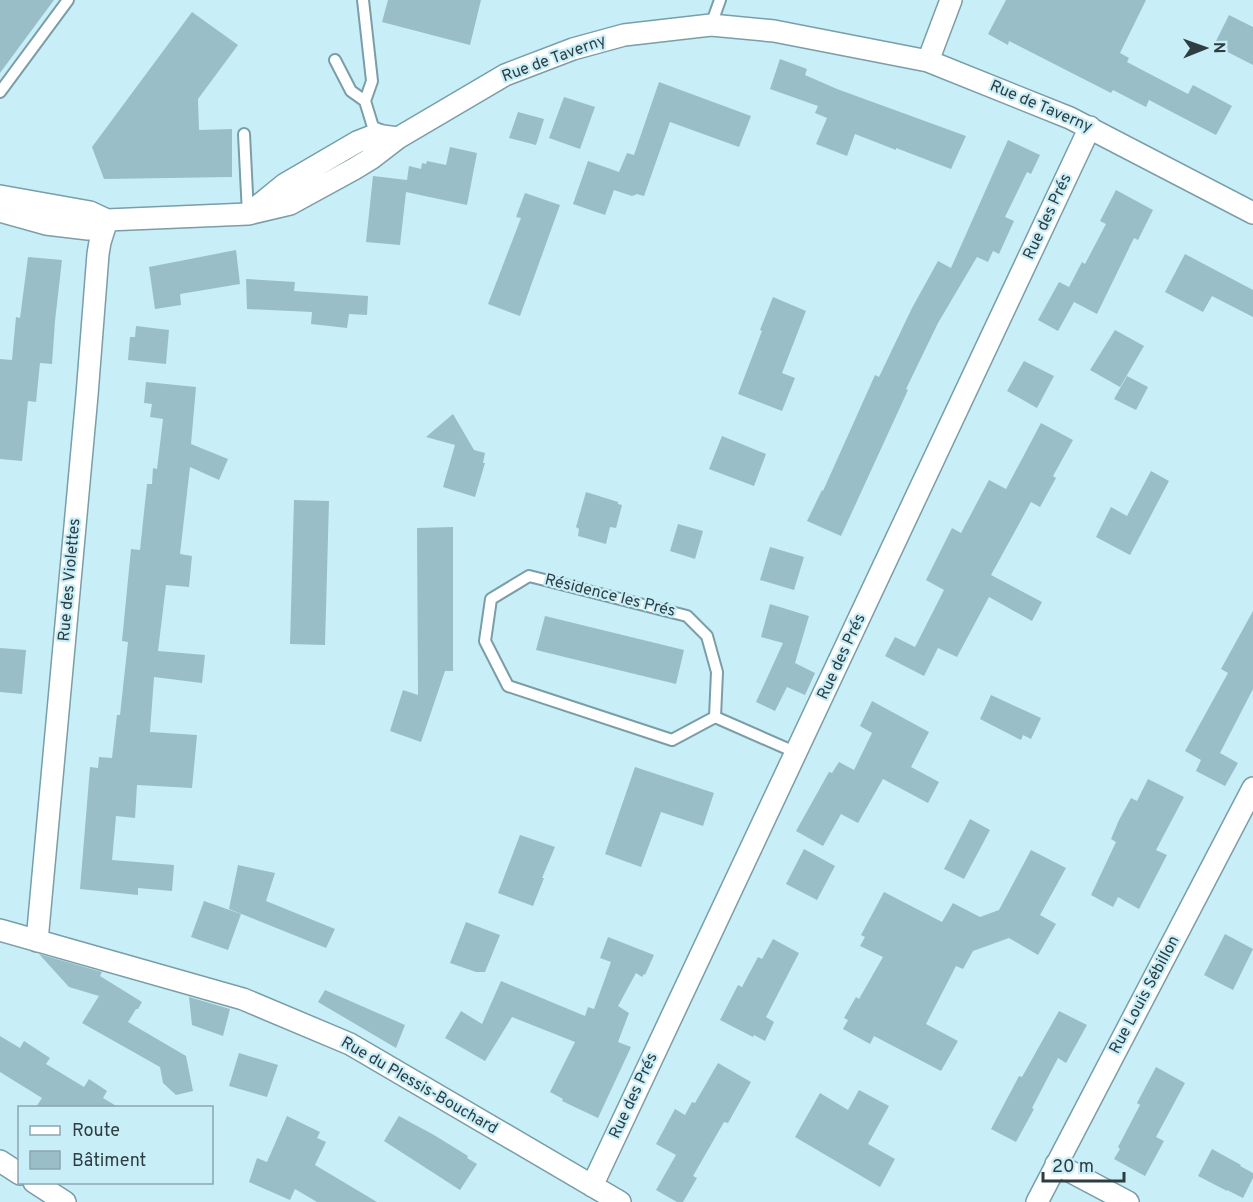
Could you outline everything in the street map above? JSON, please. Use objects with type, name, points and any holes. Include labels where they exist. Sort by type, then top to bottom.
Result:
[{"type":"street","points":[[928,61],[951,0]]},
{"type":"street","name":"Rue de Taverny","points":[[0,196],[40,213],[90,212],[107,220],[248,214],[290,204],[313,180],[354,169],[398,138],[505,75],[573,49],[624,34],[711,25],[774,31],[928,61],[1090,127],[1253,213]]},
{"type":"street","name":"Rue des Prés","points":[[592,1186],[1090,127]]},
{"type":"street","points":[[313,180],[346,148],[357,142],[375,135],[398,138]]},
{"type":"street","points":[[346,148],[354,169]]},
{"type":"street","points":[[0,212],[40,213]]},
{"type":"street","name":"Rue des Violettes","points":[[37,941],[98,254],[107,220]]},
{"type":"street","name":"Rue Louis Sébillon","points":[[1036,1202],[1253,788]]},
{"type":"street","name":"Rue du Plessis-Bouchard","points":[[0,930],[243,999],[350,1044],[620,1202]]},
{"type":"street","points":[[0,1161],[18,1173]]},
{"type":"street","points":[[1056,1164],[1128,1202]]},
{"type":"street","points":[[37,1184],[65,1202]]},
{"type":"lane","points":[[0,92],[68,0]]},
{"type":"lane","points":[[363,0],[372,81],[365,101],[373,127],[398,138]]},
{"type":"lane","points":[[711,25],[720,0]]},
{"type":"lane","points":[[334,60],[351,91],[365,101]]},
{"type":"lane","points":[[244,134],[248,214]]},
{"type":"lane","name":"Résidence les Prés","points":[[529,576],[687,616],[706,636],[717,672],[715,717],[672,740],[508,686],[485,641],[491,598],[529,576]]},
{"type":"lane","points":[[715,717],[797,753]]},
{"type":"building","points":[[0,0],[54,0],[0,73]]},
{"type":"building","points":[[388,0],[481,0],[470,45],[382,22]]},
{"type":"building","points":[[1006,0],[1146,0],[1120,53],[1129,58],[1127,62],[1188,94],[1193,85],[1232,106],[1216,135],[1149,100],[1146,107],[1113,90],[1111,93],[1009,41],[1008,45],[988,34]]},
{"type":"building","points":[[192,12],[238,45],[198,99],[199,130],[232,129],[232,177],[104,179],[92,147]]},
{"type":"building","points":[[1229,15],[1253,27],[1253,65],[1214,45]]},
{"type":"building","points":[[780,59],[807,69],[805,75],[837,89],[966,136],[951,169],[855,134],[847,156],[816,144],[827,118],[815,113],[818,106],[770,89]]},
{"type":"building","points":[[659,82],[751,116],[739,147],[670,122],[644,196],[637,194],[632,196],[614,190],[605,215],[573,204],[588,161],[619,172],[627,153],[634,155]]},
{"type":"building","points":[[564,97],[595,107],[580,149],[549,138]]},
{"type":"building","points":[[518,112],[544,119],[536,145],[509,138]]},
{"type":"building","points":[[1008,140],[1040,155],[1031,174],[1027,172],[1005,217],[1014,221],[999,254],[993,251],[988,262],[977,257],[938,323],[841,536],[807,521],[823,491],[875,375],[879,377],[912,308],[938,261],[951,268]]},
{"type":"building","points":[[450,147],[477,153],[467,205],[406,192],[400,245],[366,242],[373,176],[407,180],[409,166],[421,169],[422,163],[426,164],[427,161],[446,165]]},
{"type":"building","points":[[1116,190],[1153,210],[1138,240],[1134,238],[1097,314],[1074,302],[1058,331],[1038,320],[1059,282],[1069,287],[1082,262],[1085,264],[1106,224],[1100,221]]},
{"type":"building","points":[[525,193],[560,205],[520,316],[488,304],[521,218],[516,217]]},
{"type":"building","points":[[236,250],[240,284],[180,294],[181,305],[155,309],[149,267]]},
{"type":"building","points":[[1185,254],[1253,290],[1253,317],[1212,296],[1203,312],[1165,292]]},
{"type":"building","points":[[28,257],[62,260],[52,364],[40,363],[36,402],[28,401],[22,461],[0,459],[0,359],[12,360],[16,317],[20,318]]},
{"type":"building","points":[[246,279],[295,282],[294,291],[368,296],[367,315],[349,314],[347,328],[311,324],[312,312],[247,309]]},
{"type":"building","points":[[773,297],[806,311],[782,373],[795,378],[782,411],[738,394]]},
{"type":"building","points":[[136,326],[169,330],[166,364],[128,360],[130,337],[135,337]]},
{"type":"building","points":[[1115,330],[1144,346],[1120,387],[1090,370]]},
{"type":"building","points":[[1024,361],[1054,376],[1037,408],[1007,391]]},
{"type":"building","points":[[1127,376],[1148,387],[1136,410],[1114,399]]},
{"type":"building","points":[[146,382],[196,387],[191,444],[228,459],[219,480],[190,467],[180,554],[192,556],[189,587],[166,585],[158,651],[205,655],[202,683],[154,677],[150,732],[197,735],[192,788],[137,785],[135,818],[116,816],[112,860],[174,865],[172,891],[138,888],[138,895],[80,889],[90,767],[98,768],[99,757],[112,758],[117,715],[120,715],[128,642],[122,641],[131,549],[140,550],[147,484],[152,484],[153,468],[157,469],[163,419],[150,417],[152,404],[144,403]]},
{"type":"building","points":[[453,414],[474,450],[485,453],[483,463],[485,463],[475,497],[443,487],[455,445],[426,437]]},
{"type":"building","points":[[1041,423],[1073,440],[1053,476],[1056,478],[1040,507],[1031,502],[991,575],[1042,602],[1032,621],[989,597],[957,657],[938,648],[924,676],[885,656],[895,637],[915,647],[944,590],[926,580],[952,528],[961,533],[989,480],[1006,489]]},
{"type":"building","points":[[722,436],[766,454],[754,486],[709,469]]},
{"type":"building","points":[[1151,471],[1169,481],[1130,555],[1096,537],[1111,507],[1127,516]]},
{"type":"building","points":[[586,492],[622,505],[616,528],[610,527],[606,544],[578,536],[579,529],[576,527]]},
{"type":"building","points":[[294,500],[329,501],[325,645],[290,644]]},
{"type":"building","points":[[678,524],[703,531],[695,559],[670,551]]},
{"type":"building","points":[[453,527],[453,671],[445,671],[421,742],[390,731],[403,690],[418,695],[417,528]]},
{"type":"building","points":[[770,547],[804,557],[794,590],[760,580]]},
{"type":"building","points":[[770,604],[809,616],[795,663],[815,673],[805,695],[787,687],[775,711],[756,702],[783,643],[761,637]]},
{"type":"building","points":[[1253,611],[1253,689],[1220,753],[1238,763],[1225,786],[1196,771],[1201,760],[1185,751],[1228,673],[1221,669]]},
{"type":"building","points":[[545,616],[684,650],[676,684],[536,650]]},
{"type":"building","points":[[0,648],[26,650],[22,694],[0,692]]},
{"type":"building","points":[[991,695],[1041,718],[1031,739],[1023,735],[1021,740],[980,719]]},
{"type":"building","points":[[872,701],[929,732],[911,767],[939,782],[928,803],[883,779],[858,823],[841,814],[823,846],[796,831],[829,772],[832,773],[839,762],[854,770],[872,733],[860,726]]},
{"type":"building","points":[[635,767],[714,793],[703,826],[661,812],[641,867],[605,854]]},
{"type":"building","points":[[1148,779],[1184,797],[1156,850],[1167,855],[1139,909],[1118,897],[1113,907],[1091,895],[1116,842],[1111,839],[1119,820],[1131,798],[1137,801]]},
{"type":"building","points":[[970,819],[990,830],[964,879],[944,869]]},
{"type":"building","points":[[520,835],[555,847],[533,906],[498,893]]},
{"type":"building","points":[[804,849],[835,866],[817,900],[786,884]]},
{"type":"building","points":[[1031,850],[1066,868],[1040,915],[1056,924],[1038,955],[1009,938],[973,951],[963,969],[956,966],[926,1024],[958,1041],[941,1071],[874,1036],[870,1044],[843,1029],[848,1020],[844,1018],[856,997],[859,999],[883,957],[860,946],[865,937],[861,935],[884,892],[942,922],[953,903],[980,917],[999,910]]},
{"type":"building","points":[[238,865],[275,873],[266,901],[335,929],[326,948],[229,909]]},
{"type":"building","points":[[204,901],[241,914],[228,950],[191,937]]},
{"type":"building","points":[[466,922],[500,935],[485,972],[476,972],[450,963]]},
{"type":"building","points":[[1225,934],[1253,949],[1233,990],[1204,975]]},
{"type":"building","points":[[608,937],[654,955],[645,975],[642,977],[636,973],[618,1006],[629,1013],[618,1042],[631,1047],[598,1118],[562,1101],[563,1099],[550,1092],[575,1042],[512,1017],[485,1061],[445,1038],[461,1011],[482,1024],[501,981],[585,1016],[588,1007],[594,1009],[611,962],[600,958]]},
{"type":"building","points":[[773,939],[799,953],[766,1017],[774,1022],[765,1041],[720,1020],[738,985],[742,987],[758,957],[762,959]]},
{"type":"building","points":[[39,954],[102,972],[100,976],[142,1002],[128,1022],[186,1056],[193,1091],[176,1095],[163,1083],[160,1067],[82,1023],[99,996],[69,987]]},
{"type":"building","points":[[325,990],[405,1025],[396,1048],[318,1002]]},
{"type":"building","points":[[189,997],[230,1009],[223,1036],[192,1025]]},
{"type":"building","points":[[1059,1011],[1087,1025],[1066,1063],[1058,1058],[1016,1142],[991,1129],[1019,1076],[1022,1077]]},
{"type":"building","points":[[0,1036],[20,1048],[24,1041],[50,1058],[46,1064],[84,1087],[89,1079],[107,1091],[103,1098],[116,1106],[37,1106],[42,1098],[0,1072]]},
{"type":"building","points":[[239,1053],[278,1065],[267,1097],[229,1086]]},
{"type":"building","points":[[718,1063],[751,1082],[728,1123],[724,1122],[693,1176],[697,1178],[683,1202],[677,1202],[656,1190],[676,1155],[656,1144],[675,1109],[685,1115],[692,1102],[695,1103]]},
{"type":"building","points":[[1156,1067],[1185,1083],[1156,1137],[1164,1141],[1145,1176],[1114,1159],[1140,1105],[1137,1103]]},
{"type":"building","points":[[859,1090],[889,1106],[868,1144],[895,1159],[880,1187],[795,1137],[820,1093],[848,1110]]},
{"type":"building","points":[[287,1116],[320,1132],[317,1138],[326,1142],[315,1165],[377,1202],[317,1202],[295,1189],[290,1200],[249,1182],[257,1158],[267,1162]]},
{"type":"building","points":[[399,1116],[434,1135],[477,1164],[460,1190],[384,1141]]},
{"type":"building","points":[[1212,1149],[1253,1173],[1253,1178],[1243,1198],[1198,1176]]}]
